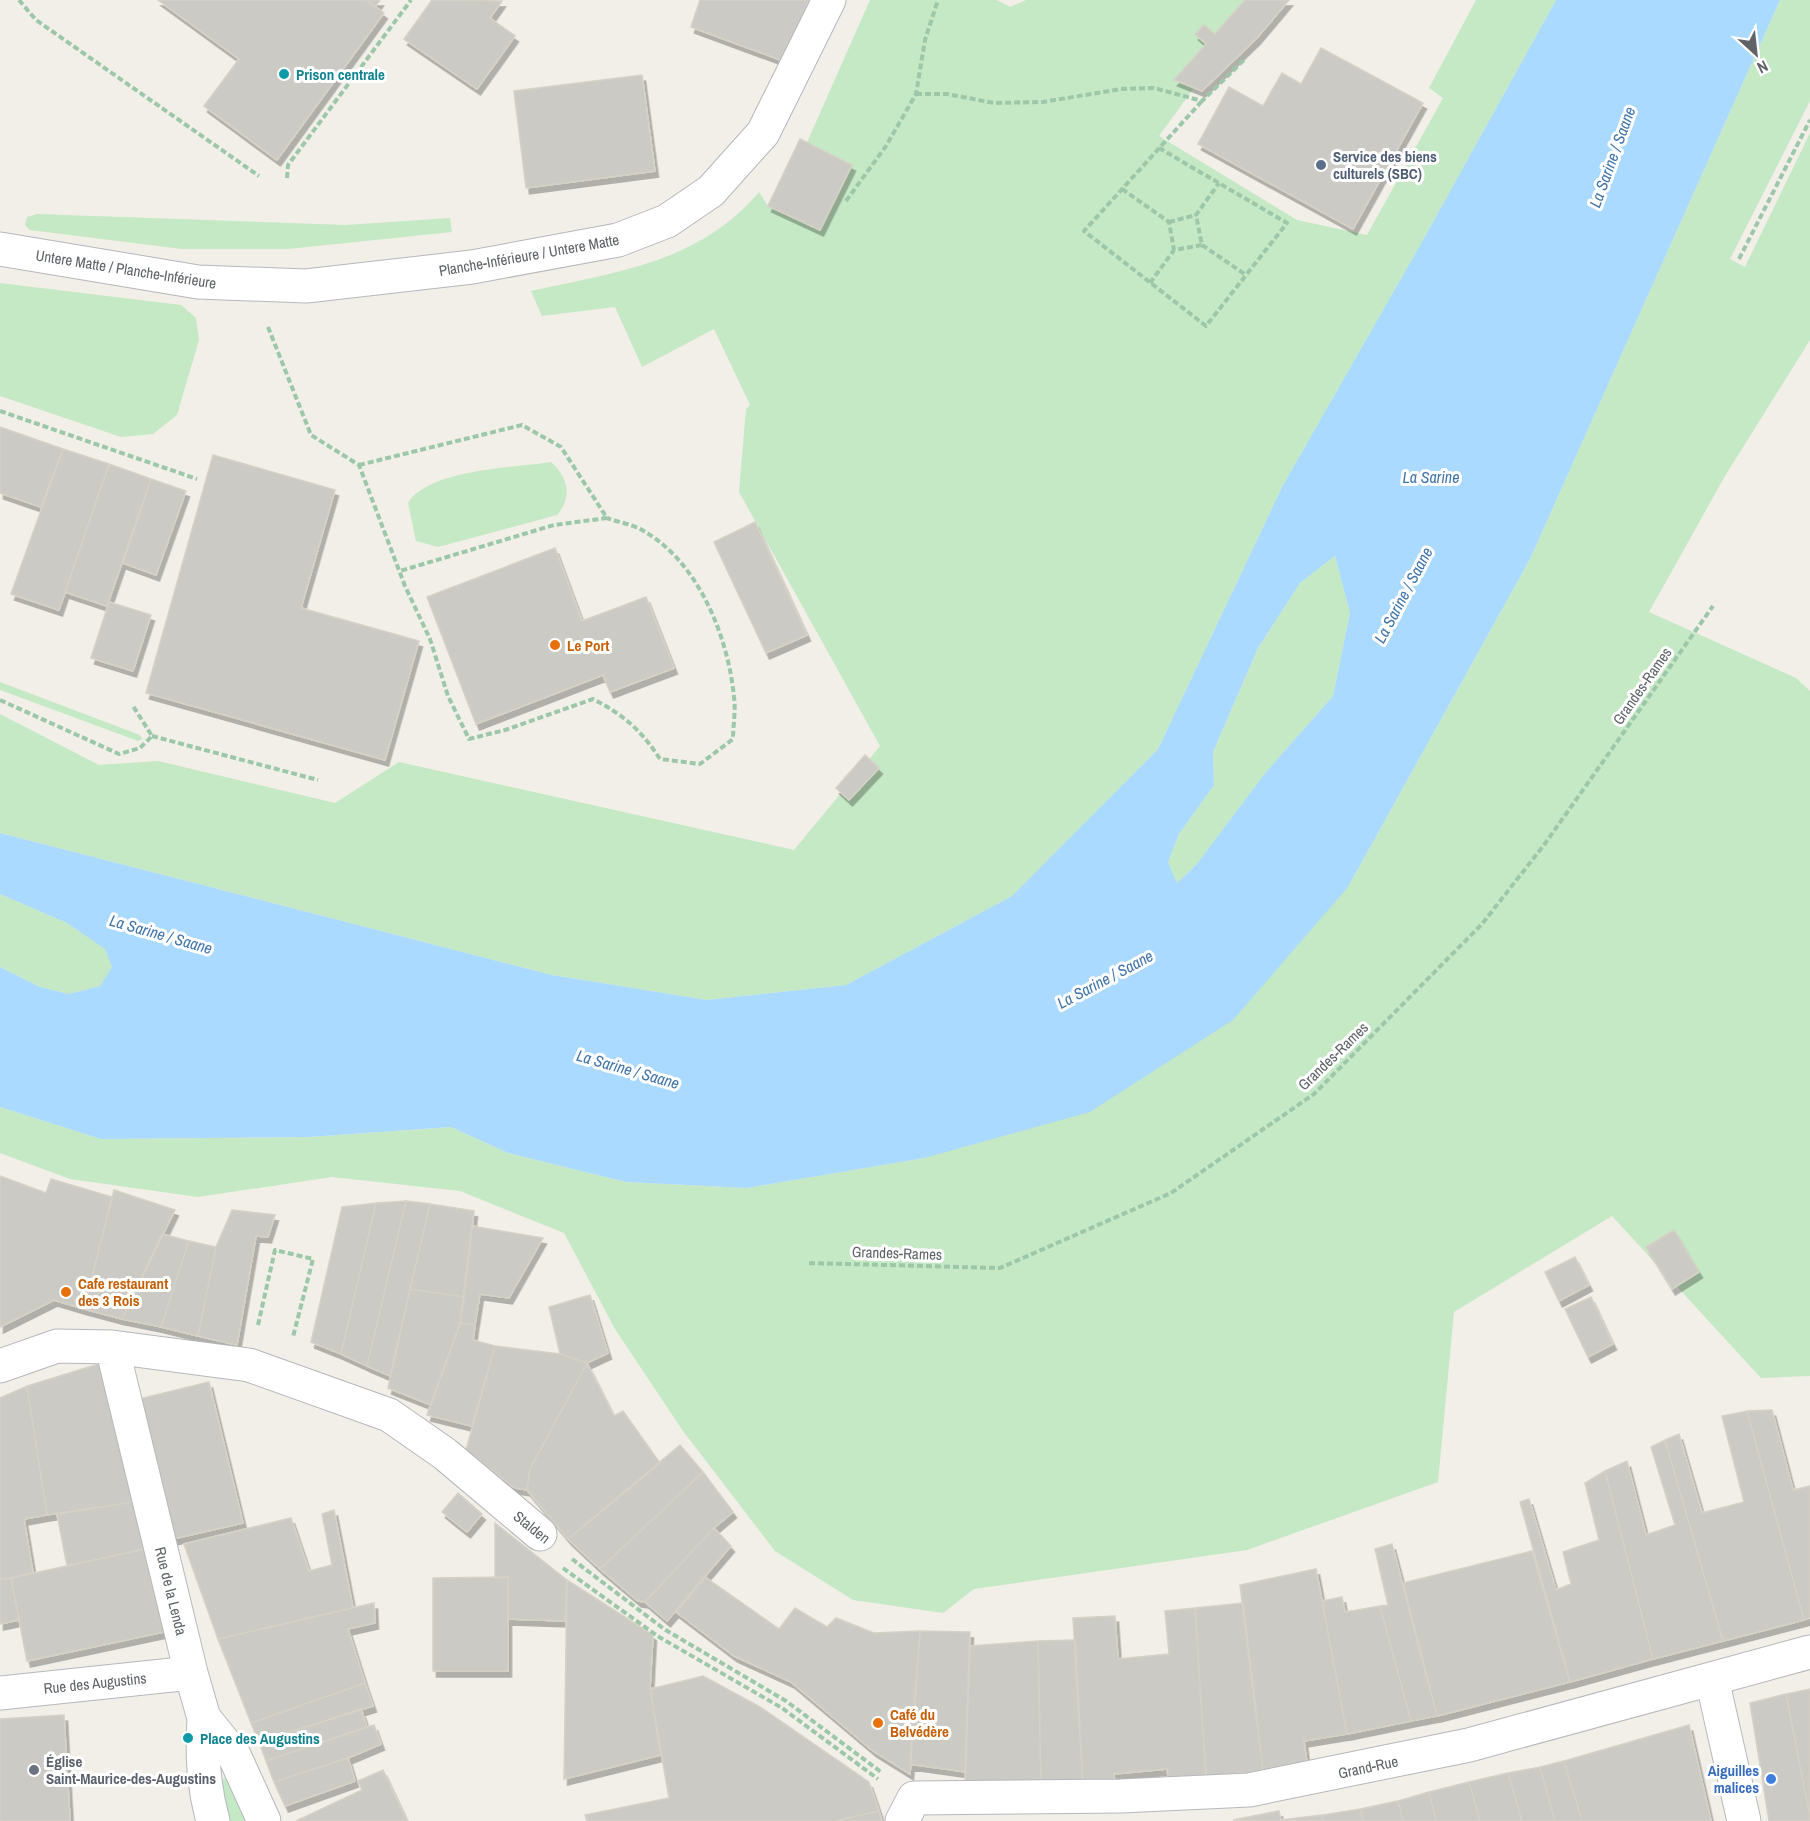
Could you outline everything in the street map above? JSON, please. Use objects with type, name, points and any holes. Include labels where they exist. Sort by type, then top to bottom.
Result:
[{"type":"street","name":"Planche-Inférieure / Untere Matte","points":[[253,285],[306,286],[472,267],[618,240],[667,221],[711,191],[763,133],[829,0]]},
{"type":"street","name":"Untere Matte / Planche-Inférieure","points":[[0,249],[198,282],[253,285]]},
{"type":"street","name":"Stalden","points":[[0,1366],[57,1346],[112,1347],[249,1365],[389,1415],[445,1454],[540,1534]]},
{"type":"street","name":"Rue de la Lenda","points":[[112,1347],[190,1673],[204,1718],[234,1755],[264,1821]]},
{"type":"street","name":"Grand-Rue","points":[[901,1801],[1121,1796],[1249,1790],[1469,1745],[1810,1652]]},
{"type":"street","name":"Rue des Augustins","points":[[0,1693],[190,1673]]},
{"type":"street","points":[[1712,1679],[1744,1821]]},
{"type":"street","points":[[204,1718],[202,1766],[204,1791],[213,1821]]},
{"type":"path","points":[[20,0],[36,20],[259,176]]},
{"type":"path","points":[[287,178],[288,165],[411,0]]},
{"type":"path","points":[[846,201],[886,146],[916,94],[925,40],[938,0]]},
{"type":"path","points":[[1159,148],[1287,223],[1206,327],[1084,231],[1159,148],[1202,101],[1246,58]]},
{"type":"path","points":[[916,94],[946,94],[994,103],[1043,102],[1121,89],[1154,88],[1202,101]]},
{"type":"path","points":[[1739,259],[1810,120]]},
{"type":"path","points":[[1169,222],[1196,215],[1219,183]]},
{"type":"path","points":[[1122,189],[1169,222],[1174,250]]},
{"type":"path","points":[[1196,215],[1202,245],[1246,275]]},
{"type":"path","points":[[1150,283],[1174,250],[1202,245]]},
{"type":"path","points":[[253,285],[310,435],[359,465],[400,571],[430,639],[448,696],[469,739],[505,730],[593,699],[614,710],[642,732],[660,759],[700,764],[733,739],[735,699],[728,657],[698,587],[672,554],[641,530],[607,518],[554,525],[400,571]]},
{"type":"path","points":[[0,411],[196,479]]},
{"type":"path","points":[[359,465],[522,425],[561,447],[607,518]]},
{"type":"path","name":"Grandes-Rames","points":[[809,1263],[1000,1268],[1171,1193],[1314,1094],[1482,924],[1544,845],[1713,606]]},
{"type":"path","points":[[0,700],[119,754],[140,748],[152,736]]},
{"type":"path","points":[[133,706],[152,736],[318,780]]},
{"type":"path","points":[[249,1365],[275,1250],[312,1258],[284,1376]]},
{"type":"path","name":"Stalden","points":[[540,1534],[664,1629],[786,1701],[901,1801]]},
{"type":"path","points":[[562,1568],[659,1637],[782,1708],[901,1801]]},
{"type":"green space","points":[[870,0],[997,0],[1010,7],[1026,0],[1258,0],[1159,136],[1297,220],[1367,235],[1443,98],[1429,88],[1476,0],[1556,0],[1282,487],[1158,749],[1012,896],[846,985],[707,1000],[552,975],[0,833],[0,714],[99,765],[158,761],[335,803],[399,762],[794,850],[880,746],[739,492],[746,409],[750,405],[714,329],[642,367],[615,307],[542,316],[531,291],[625,270],[683,250],[710,235],[735,216],[759,192],[768,206],[820,230],[848,167],[805,147]]},
{"type":"green space","points":[[1780,0],[1810,0],[1810,101],[1730,259],[1745,267],[1810,133],[1810,340],[1725,476],[1649,612],[1796,678],[1810,691],[1810,1376],[1761,1378],[1612,1216],[1454,1312],[1438,1482],[1247,1550],[974,1589],[943,1613],[853,1600],[775,1551],[683,1431],[615,1329],[564,1233],[460,1191],[332,1177],[198,1197],[70,1179],[0,1153],[0,1107],[101,1139],[309,1137],[451,1127],[508,1153],[626,1182],[747,1188],[924,1158],[1348,887],[1530,559]]},
{"type":"green space","points":[[37,214],[346,225],[450,218],[452,232],[288,249],[182,249],[30,230],[25,225],[27,217]]},
{"type":"green space","points":[[0,283],[181,305],[196,318],[199,340],[177,415],[153,434],[121,437],[0,396]]},
{"type":"green space","points":[[551,462],[565,481],[567,494],[557,515],[438,547],[416,541],[408,503],[419,492],[434,483],[474,472]]},
{"type":"green space","points":[[1335,556],[1350,613],[1333,696],[1266,772],[1196,865],[1177,883],[1168,862],[1179,834],[1214,785],[1213,752],[1258,648],[1300,583]]},
{"type":"green space","points":[[0,682],[140,735],[142,739],[138,741],[0,690]]},
{"type":"green space","points":[[0,894],[67,923],[106,949],[112,967],[100,986],[69,994],[40,987],[0,967]]},
{"type":"green space","points":[[225,1778],[229,1780],[248,1821],[229,1821],[222,1780]]},
{"type":"water","name":"La Sarine","points":[[1556,0],[1780,0],[1530,559],[1348,887],[1233,1020],[1090,1112],[924,1158],[747,1188],[626,1182],[508,1153],[451,1127],[309,1137],[101,1139],[0,1107],[0,967],[40,987],[69,994],[100,986],[112,967],[105,949],[67,923],[0,894],[0,833],[552,975],[707,1000],[846,985],[1012,896],[1158,749],[1282,487]],"holes":[[[1335,556],[1350,613],[1333,696],[1266,772],[1196,865],[1177,883],[1168,862],[1179,834],[1214,785],[1213,752],[1258,648],[1300,583]]]},
{"type":"building","name":"Prison centrale","points":[[158,0],[366,0],[384,13],[277,160],[204,106],[239,59]]},
{"type":"building","points":[[366,0],[380,0],[375,7]]},
{"type":"building","points":[[432,0],[502,1],[490,18],[515,36],[477,89],[404,39]]},
{"type":"building","points":[[700,0],[809,0],[786,62],[691,27]]},
{"type":"building","points":[[1245,0],[1289,0],[1257,38],[1202,91],[1174,80],[1206,44],[1195,34],[1204,25],[1215,34]]},
{"type":"building","points":[[1321,48],[1423,103],[1353,229],[1198,144],[1229,87],[1263,106],[1282,73],[1301,84]]},
{"type":"building","points":[[642,75],[655,171],[526,188],[514,91]]},
{"type":"building","points":[[800,139],[852,165],[820,230],[768,206]]},
{"type":"building","points":[[0,427],[63,449],[41,507],[0,493]]},
{"type":"building","points":[[63,449],[109,464],[59,610],[11,594]]},
{"type":"building","points":[[213,455],[335,490],[301,608],[419,641],[385,760],[146,693]]},
{"type":"building","points":[[109,464],[151,479],[107,606],[65,592]]},
{"type":"building","points":[[151,479],[186,491],[156,575],[123,563]]},
{"type":"building","points":[[755,522],[807,635],[766,653],[714,542]]},
{"type":"building","name":"Le Port","points":[[555,548],[582,621],[646,597],[674,668],[610,692],[603,675],[476,724],[427,597]]},
{"type":"building","points":[[109,602],[151,615],[133,671],[91,658]]},
{"type":"building","points":[[865,755],[879,768],[849,800],[836,788]]},
{"type":"building","points":[[0,1176],[46,1193],[51,1179],[112,1197],[84,1309],[54,1300],[0,1327]]},
{"type":"building","points":[[114,1190],[175,1210],[122,1319],[84,1309]]},
{"type":"building","points":[[406,1201],[430,1204],[390,1376],[367,1366]]},
{"type":"building","points":[[406,1201],[367,1366],[341,1354],[376,1203]]},
{"type":"building","points":[[376,1203],[341,1354],[311,1342],[342,1207]]},
{"type":"building","points":[[430,1204],[474,1211],[464,1297],[410,1289]]},
{"type":"building","points":[[232,1210],[275,1215],[268,1237],[256,1236],[237,1345],[198,1336],[216,1247]]},
{"type":"building","points":[[472,1226],[543,1238],[509,1298],[480,1294],[475,1325],[460,1323]]},
{"type":"building","points":[[1674,1230],[1699,1272],[1672,1289],[1646,1247]]},
{"type":"building","points":[[162,1234],[189,1241],[161,1327],[122,1319]]},
{"type":"building","points":[[189,1241],[216,1247],[198,1336],[161,1327]]},
{"type":"building","points":[[1575,1257],[1589,1285],[1559,1301],[1545,1272]]},
{"type":"building","points":[[410,1289],[464,1297],[460,1323],[431,1405],[388,1388]]},
{"type":"building","points":[[590,1295],[608,1353],[587,1363],[560,1354],[549,1307]]},
{"type":"building","points":[[1591,1297],[1613,1344],[1588,1357],[1565,1309]]},
{"type":"building","points":[[460,1323],[475,1325],[473,1340],[495,1346],[472,1426],[427,1415]]},
{"type":"building","points":[[495,1346],[560,1354],[587,1363],[530,1469],[527,1490],[515,1488],[466,1450]]},
{"type":"building","points":[[102,1363],[134,1502],[47,1515],[27,1386]]},
{"type":"building","points":[[587,1363],[614,1416],[623,1411],[660,1463],[568,1539],[527,1490],[530,1469]]},
{"type":"building","points":[[209,1382],[243,1523],[164,1541],[131,1401]]},
{"type":"building","points":[[27,1386],[47,1515],[24,1519],[33,1573],[0,1580],[0,1398]]},
{"type":"building","points":[[1772,1410],[1793,1490],[1810,1486],[1810,1618],[1804,1620],[1747,1411]]},
{"type":"building","points":[[1747,1411],[1804,1620],[1723,1641],[1665,1440],[1679,1434],[1702,1513],[1744,1502],[1722,1416]]},
{"type":"building","points":[[1665,1440],[1723,1641],[1653,1659],[1605,1471],[1627,1461],[1646,1535],[1675,1525],[1651,1447]]},
{"type":"building","points":[[680,1445],[703,1472],[600,1569],[568,1539]]},
{"type":"building","points":[[1605,1471],[1653,1659],[1570,1682],[1520,1502],[1529,1499],[1556,1590],[1571,1584],[1563,1552],[1599,1540],[1585,1483]]},
{"type":"building","points":[[703,1472],[733,1512],[714,1528],[645,1602],[638,1601],[600,1569]]},
{"type":"building","points":[[458,1493],[482,1514],[467,1532],[442,1512]]},
{"type":"building","points":[[134,1502],[145,1549],[67,1566],[57,1514]]},
{"type":"building","points":[[334,1510],[353,1608],[218,1639],[184,1544],[291,1518],[309,1571],[332,1565],[322,1514]]},
{"type":"building","points":[[495,1523],[567,1580],[565,1621],[508,1619],[508,1577],[495,1578]]},
{"type":"building","points":[[714,1528],[731,1546],[667,1621],[645,1602]]},
{"type":"building","points":[[1392,1544],[1437,1716],[1411,1721],[1380,1606],[1388,1605],[1375,1549]]},
{"type":"building","points":[[145,1549],[164,1632],[27,1661],[11,1578]]},
{"type":"building","points":[[1532,1551],[1570,1682],[1437,1716],[1403,1583]]},
{"type":"building","points":[[1316,1569],[1347,1734],[1304,1741],[1307,1763],[1263,1770],[1240,1585]]},
{"type":"building","points":[[508,1577],[508,1671],[433,1671],[433,1578]]},
{"type":"building","points":[[705,1577],[779,1629],[795,1608],[827,1627],[836,1618],[874,1633],[920,1631],[910,1774],[873,1751],[791,1682],[734,1656],[676,1612]]},
{"type":"building","points":[[11,1578],[19,1620],[0,1624],[0,1579]]},
{"type":"building","points":[[567,1580],[653,1635],[650,1689],[661,1755],[564,1779]]},
{"type":"building","points":[[1342,1597],[1345,1612],[1380,1606],[1411,1721],[1347,1734],[1322,1601]]},
{"type":"building","points":[[374,1603],[375,1623],[348,1629],[365,1683],[251,1723],[218,1639]]},
{"type":"building","points":[[1243,1603],[1263,1770],[1206,1777],[1195,1608]]},
{"type":"building","points":[[1195,1608],[1206,1777],[1169,1782],[1167,1769],[1114,1774],[1115,1785],[1083,1786],[1073,1618],[1115,1616],[1118,1659],[1169,1654],[1165,1611]]},
{"type":"building","points":[[920,1631],[970,1632],[965,1772],[910,1764]]},
{"type":"building","points":[[1075,1640],[1083,1786],[1041,1785],[1038,1641]]},
{"type":"building","points":[[1038,1641],[1041,1785],[965,1787],[970,1646]]},
{"type":"building","points":[[703,1676],[760,1707],[869,1782],[879,1811],[834,1821],[587,1821],[585,1815],[669,1798],[650,1689]]},
{"type":"building","points":[[365,1683],[373,1706],[259,1742],[251,1723]]},
{"type":"building","points":[[1810,1689],[1810,1817],[1786,1694]]},
{"type":"building","points":[[1786,1694],[1810,1821],[1769,1821],[1750,1703]]},
{"type":"building","points":[[361,1709],[367,1727],[266,1761],[259,1742]]},
{"type":"building","name":"Église Saint-Maurice-des-Augustins","points":[[64,1715],[70,1821],[0,1821],[0,1719]]},
{"type":"building","points":[[374,1725],[381,1744],[348,1758],[274,1782],[266,1761]]},
{"type":"building","points":[[1689,1725],[1711,1821],[1582,1821],[1564,1761]]},
{"type":"building","points":[[348,1758],[355,1781],[285,1806],[274,1782]]},
{"type":"building","points":[[1564,1761],[1582,1821],[1555,1821],[1540,1767]]},
{"type":"building","points":[[1540,1767],[1555,1821],[1522,1821],[1508,1773]]},
{"type":"building","points":[[383,1770],[407,1821],[296,1821],[362,1790],[358,1781]]},
{"type":"building","points":[[1508,1773],[1522,1821],[1480,1821],[1469,1782]]},
{"type":"building","points":[[1469,1782],[1480,1821],[1436,1821],[1429,1792]]},
{"type":"building","points":[[1429,1792],[1436,1821],[1403,1821],[1398,1801]]},
{"type":"building","points":[[1398,1801],[1403,1821],[1363,1821],[1360,1809]]},
{"type":"building","points":[[1360,1809],[1363,1821],[1323,1821],[1322,1815]]},
{"type":"building","points":[[879,1811],[882,1821],[834,1821]]},
{"type":"building","points":[[1279,1811],[1281,1821],[1233,1820]]},
{"type":"building","points":[[1322,1815],[1323,1821],[1280,1820]]},
{"type":"place","name":"Prison centrale","points":[[284,74]]},
{"type":"place","name":"Service des biens culturels (SBC)","points":[[1321,165]]},
{"type":"place","name":"Le Port","points":[[555,645]]},
{"type":"place","name":"Cafe restaurant des 3 Rois","points":[[66,1292]]},
{"type":"place","name":"Café du Belvédère","points":[[878,1723]]},
{"type":"place","name":"Place des Augustins","points":[[188,1738]]},
{"type":"place","name":"Église Saint-Maurice-des-Augustins","points":[[34,1770]]},
{"type":"place","name":"Aiguilles malices","points":[[1771,1779]]},
{"type":"water label","name":"La Sarine / Saane","points":[[1612,157]]},
{"type":"water label","name":"La Sarine / Saane","points":[[1403,595]]},
{"type":"water label","name":"La Sarine / Saane","points":[[161,934]]},
{"type":"water label","name":"La Sarine / Saane","points":[[1105,979]]},
{"type":"water label","name":"La Sarine / Saane","points":[[628,1069]]}]
